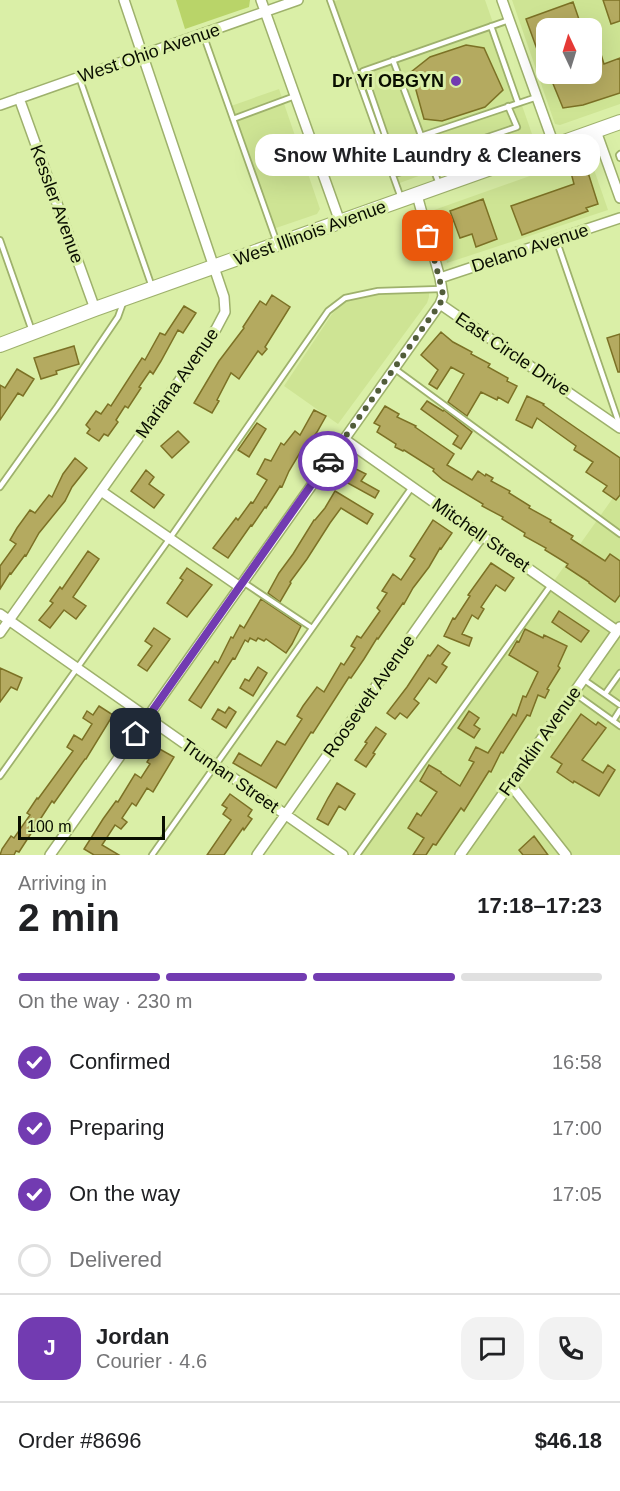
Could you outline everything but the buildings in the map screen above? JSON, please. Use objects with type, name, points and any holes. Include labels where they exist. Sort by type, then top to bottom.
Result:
[{"type":"main road","name":"West Illinois Avenue","points":[[0,345],[620,122]]},
{"type":"street","name":"Mariana Avenue","points":[[0,633],[216,328],[225,312],[225,302],[124,0]]},
{"type":"street","points":[[261,0],[340,222]]},
{"type":"street","name":"West Ohio Avenue","points":[[0,105],[298,0]]},
{"type":"street","points":[[502,0],[554,145]]},
{"type":"street","name":"Kessler Avenue","points":[[20,98],[95,309]]},
{"type":"street","points":[[596,131],[620,198]]},
{"type":"street","name":"East Circle Drive","points":[[417,195],[440,278],[443,296],[440,304],[620,427]]},
{"type":"street","name":"Delano Avenue","points":[[440,278],[620,218]]},
{"type":"street","points":[[50,855],[440,304]]},
{"type":"street","name":"Mitchell Street","points":[[344,439],[551,585],[619,629]]},
{"type":"street","points":[[101,491],[242,585]]},
{"type":"street","name":"Roosevelt Avenue","points":[[257,855],[482,536]]},
{"type":"street","name":"Truman Street","points":[[0,614],[343,855]]},
{"type":"street","name":"Franklin Avenue","points":[[460,855],[619,629]]},
{"type":"street","points":[[510,784],[566,855]]},
{"type":"lane","points":[[330,0],[401,200]]},
{"type":"lane","points":[[508,106],[517,127],[429,157],[423,165],[398,173],[363,71],[509,20]]},
{"type":"lane","points":[[491,26],[518,103]]},
{"type":"lane","points":[[203,34],[278,244]]},
{"type":"lane","points":[[393,60],[440,186]]},
{"type":"lane","points":[[79,77],[153,289]]},
{"type":"lane","points":[[232,119],[295,96]]},
{"type":"lane","points":[[421,136],[537,97]]},
{"type":"lane","points":[[556,239],[620,427]]},
{"type":"lane","points":[[0,240],[33,332]]},
{"type":"lane","points":[[0,776],[328,311],[345,298],[378,291],[442,289]]},
{"type":"lane","points":[[0,487],[118,317],[124,299]]},
{"type":"lane","points":[[394,368],[620,534]]},
{"type":"lane","points":[[152,855],[412,487]]},
{"type":"lane","points":[[242,585],[312,628]]},
{"type":"lane","points":[[357,855],[551,585]]},
{"type":"lane","points":[[605,694],[620,673]]},
{"type":"lane","points":[[583,679],[620,705]]},
{"type":"lane","points":[[574,693],[620,726]]},
{"type":"lane","points":[[613,721],[620,710]]},
{"type":"shaded area","points":[[176,0],[250,0],[249,7],[185,29]]},
{"type":"shaded area","points":[[338,0],[485,0],[532,134],[397,184],[333,2]]},
{"type":"shaded area","points":[[512,0],[620,0],[620,104],[560,125],[555,124],[541,84],[602,84],[602,18],[536,18],[536,69]]},
{"type":"shaded area","points":[[279,89],[320,209],[317,214],[273,229],[231,106]]},
{"type":"shaded area","points":[[589,155],[608,210],[447,263],[434,210]]},
{"type":"shaded area","points":[[429,292],[427,303],[338,424],[284,386],[332,314],[346,299],[357,296]]},
{"type":"shaded area","points":[[620,488],[620,855],[360,855],[551,585]]},
{"type":"way so far","points":[[328,461],[440,304],[443,296],[442,289],[428,236]]},
{"type":"place","name":"Dr Yi OBGYN","points":[[456,81]]},
{"type":"place","name":"Snow White Laundry & Cleaners","points":[[428,236]]},
{"type":"route","points":[[136,734],[328,461]]}]
